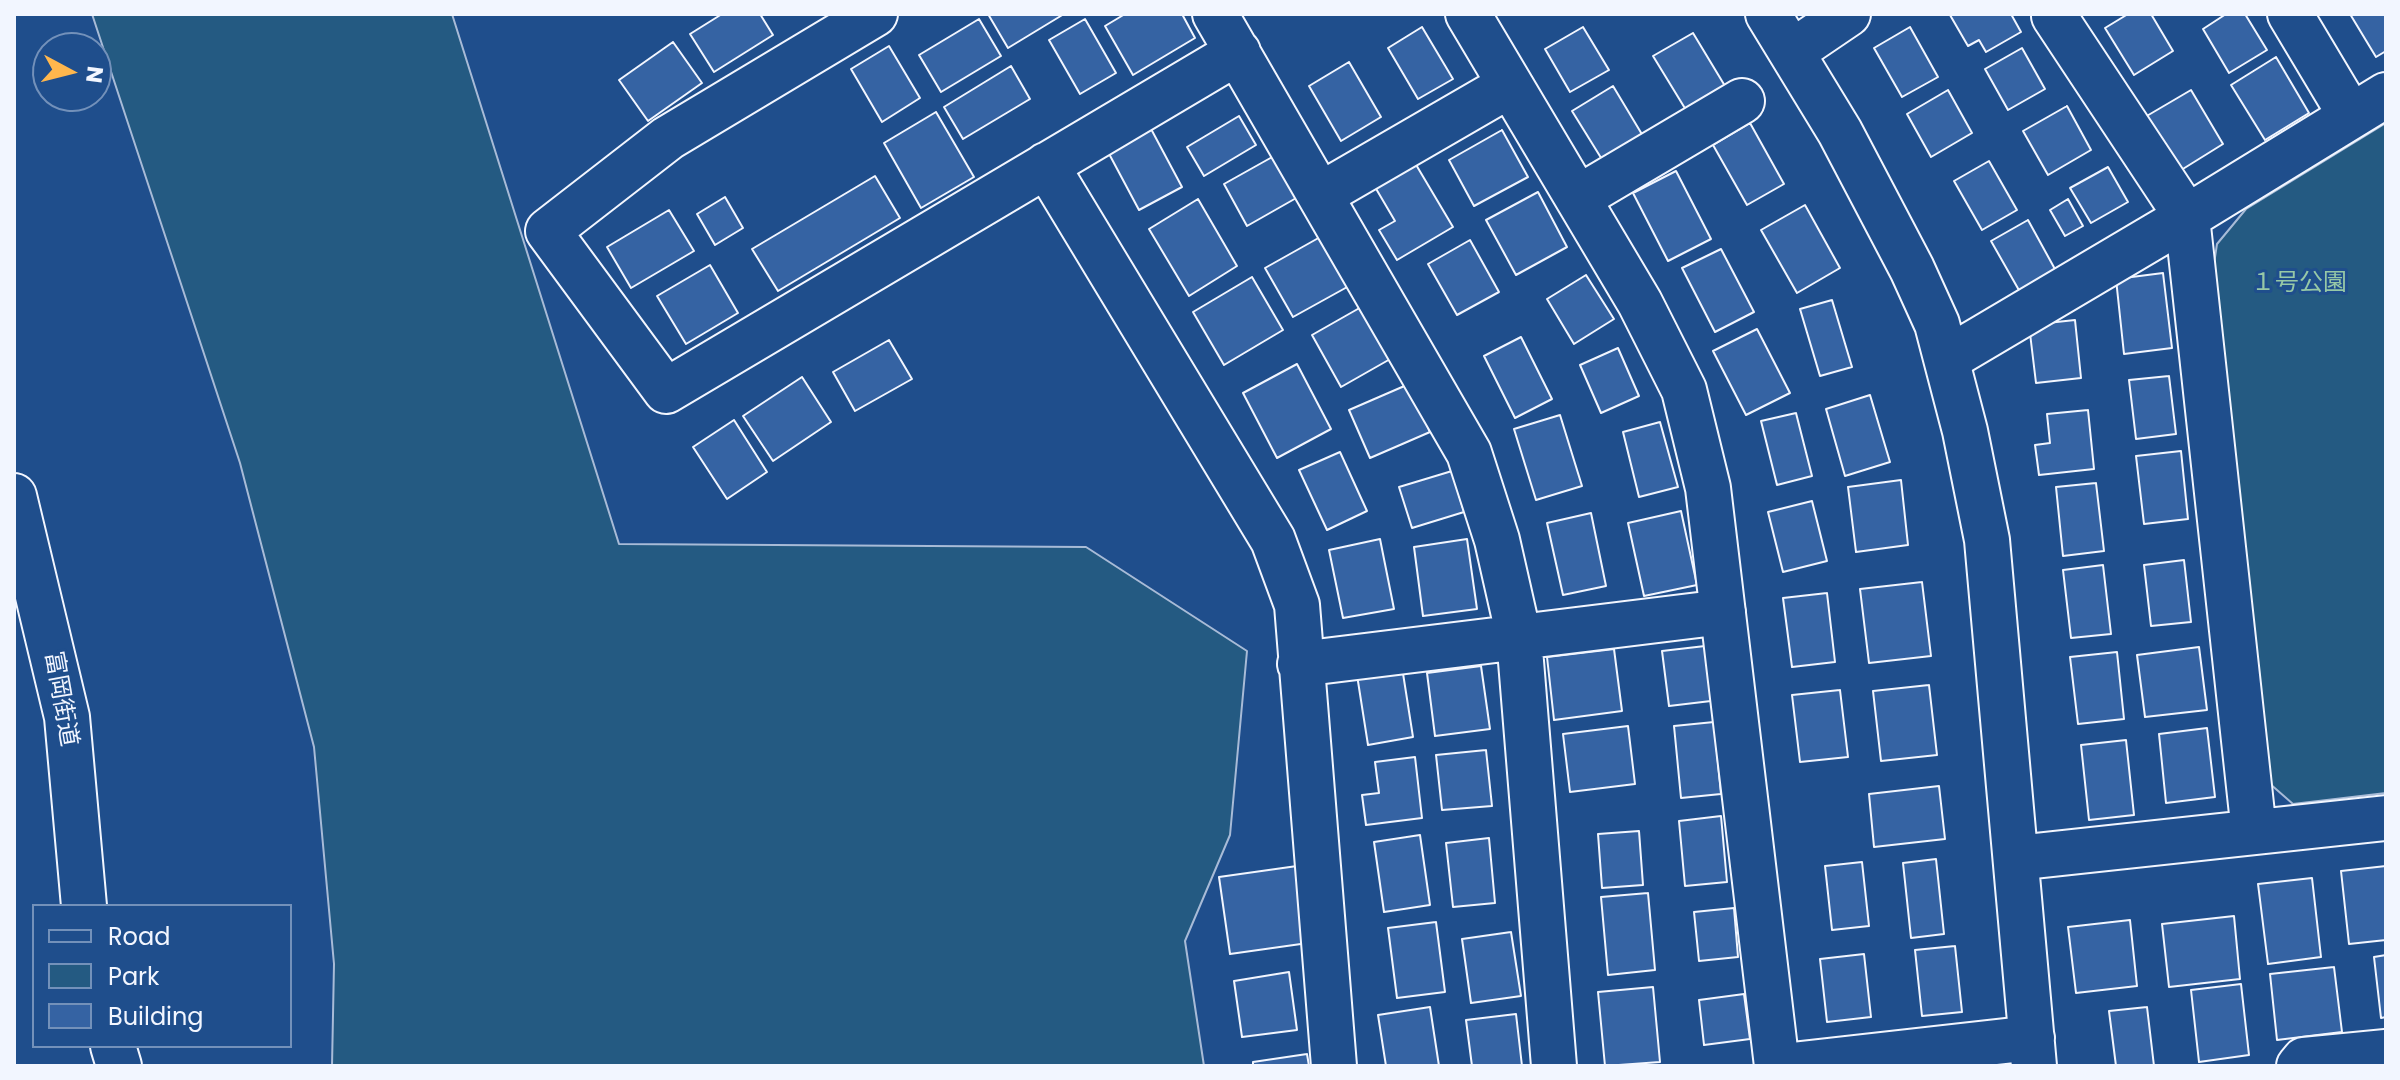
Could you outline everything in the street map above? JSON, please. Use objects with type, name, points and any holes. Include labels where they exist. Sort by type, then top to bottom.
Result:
[{"type":"street","points":[[875,14],[668,138],[548,231],[666,391],[1238,52]]},
{"type":"street","points":[[1215,14],[1469,453],[1497,540],[1519,637],[1554,1066]]},
{"type":"street","points":[[1468,14],[1640,303],[1684,390],[1708,488],[1780,1066],[2033,1052],[1987,540],[1947,359],[1937,324],[1912,269],[1840,132],[1768,14]]},
{"type":"street","points":[[1792,52],[1848,14]]},
{"type":"street","points":[[1947,359],[2368,105],[2290,14]]},
{"type":"street","points":[[2054,16],[2187,217],[2254,832]]},
{"type":"street","points":[[1320,195],[1510,85]]},
{"type":"street","points":[[1578,198],[1742,101]]},
{"type":"street","points":[[1046,165],[1273,540],[1297,605],[1334,1066]]},
{"type":"street","name":"富岡街道","points":[[14,496],[67,717],[84,904]]},
{"type":"street","points":[[1300,664],[1723,612]]},
{"type":"street","points":[[2016,858],[2386,818]]},
{"type":"street","points":[[2299,1066],[2304,1060],[2386,1052]]},
{"type":"green space","points":[[92,14],[452,14],[619,544],[1086,547],[1247,651],[1230,835],[1185,941],[1204,1066],[332,1066],[334,964],[314,747],[240,463],[112,75],[112,32],[98,32]]},
{"type":"green space","name":"１号公園","points":[[2386,123],[2386,793],[2293,804],[2261,776],[2210,290],[2217,244],[2246,209]]},
{"type":"building","points":[[722,14],[760,14],[773,35],[714,72],[690,34]]},
{"type":"building","points":[[988,14],[1064,14],[1008,48]]},
{"type":"building","points":[[1125,14],[1182,14],[1195,38],[1133,75],[1105,26]]},
{"type":"building","points":[[2011,14],[2021,32],[1986,52],[1979,40],[1968,46],[1950,15]]},
{"type":"building","points":[[2128,14],[2151,14],[2173,51],[2134,75],[2105,28]]},
{"type":"building","points":[[2226,14],[2245,14],[2267,50],[2229,73],[2203,29]]},
{"type":"building","points":[[2350,14],[2386,14],[2386,51],[2376,57]]},
{"type":"building","points":[[979,19],[1001,56],[941,92],[919,55]]},
{"type":"building","points":[[1085,19],[1116,73],[1080,94],[1049,40]]},
{"type":"building","points":[[1422,27],[1453,79],[1418,99],[1388,48]]},
{"type":"building","points":[[1583,27],[1609,70],[1570,92],[1545,49]]},
{"type":"building","points":[[1910,27],[1938,77],[1902,97],[1874,48]]},
{"type":"building","points":[[1693,33],[1725,86],[1686,110],[1653,56]]},
{"type":"building","points":[[673,42],[702,83],[648,121],[619,80]]},
{"type":"building","points":[[889,46],[920,98],[882,122],[851,69]]},
{"type":"building","points":[[2022,48],[2045,89],[2008,110],[1985,69]]},
{"type":"building","points":[[2276,57],[2309,113],[2265,140],[2231,85]]},
{"type":"building","points":[[1349,62],[1381,117],[1341,141],[1309,86]]},
{"type":"building","points":[[1011,66],[1030,99],[963,139],[944,107]]},
{"type":"building","points":[[1613,86],[1643,136],[1603,161],[1572,111]]},
{"type":"building","points":[[1948,90],[1972,133],[1931,157],[1907,114]]},
{"type":"building","points":[[2191,90],[2223,144],[2178,172],[2145,117]]},
{"type":"building","points":[[2067,106],[2091,150],[2048,175],[2023,131]]},
{"type":"building","points":[[936,112],[974,177],[921,208],[884,143]]},
{"type":"building","points":[[1239,116],[1256,145],[1204,176],[1187,147]]},
{"type":"building","points":[[1750,123],[1784,184],[1747,205],[1713,145]]},
{"type":"building","points":[[1150,127],[1182,187],[1139,210],[1107,150]]},
{"type":"building","points":[[1502,130],[1528,177],[1474,206],[1449,160]]},
{"type":"building","points":[[1274,156],[1298,197],[1247,226],[1224,184]]},
{"type":"building","points":[[1989,161],[2017,210],[1982,230],[1954,181]]},
{"type":"building","points":[[1415,163],[1453,227],[1397,260],[1379,230],[1395,221],[1375,187]]},
{"type":"building","points":[[2108,167],[2128,202],[2091,223],[2070,188]]},
{"type":"building","points":[[1676,171],[1711,239],[1668,261],[1633,193]]},
{"type":"building","points":[[875,176],[900,218],[778,291],[752,249]]},
{"type":"building","points":[[1538,192],[1567,247],[1516,275],[1486,220]]},
{"type":"building","points":[[725,197],[743,228],[715,245],[697,214]]},
{"type":"building","points":[[1198,199],[1237,266],[1189,296],[1149,229]]},
{"type":"building","points":[[2068,199],[2083,226],[2065,236],[2050,210]]},
{"type":"building","points":[[1805,205],[1840,268],[1797,293],[1761,230]]},
{"type":"building","points":[[669,210],[694,251],[631,288],[607,247]]},
{"type":"building","points":[[2028,220],[2056,271],[2020,292],[1991,241]]},
{"type":"building","points":[[1322,236],[1349,286],[1293,317],[1265,268]]},
{"type":"building","points":[[1470,240],[1499,292],[1457,315],[1428,264]]},
{"type":"building","points":[[1721,249],[1754,312],[1715,332],[1682,268]]},
{"type":"building","points":[[710,265],[738,313],[686,344],[657,296]]},
{"type":"building","points":[[2163,273],[2172,348],[2124,354],[2116,279]]},
{"type":"building","points":[[1586,275],[1614,319],[1574,344],[1547,299]]},
{"type":"building","points":[[1252,277],[1283,330],[1224,365],[1193,312]]},
{"type":"building","points":[[1832,300],[1852,367],[1820,376],[1800,309]]},
{"type":"building","points":[[1363,306],[1392,358],[1341,387],[1312,335]]},
{"type":"building","points":[[2075,320],[2081,378],[2036,383],[2029,325]]},
{"type":"building","points":[[1757,329],[1790,393],[1746,415],[1713,351]]},
{"type":"building","points":[[1521,337],[1552,399],[1515,418],[1484,356]]},
{"type":"building","points":[[889,340],[912,379],[855,411],[833,372]]},
{"type":"building","points":[[1618,348],[1639,396],[1601,413],[1580,365]]},
{"type":"building","points":[[1297,364],[1331,429],[1277,458],[1243,393]]},
{"type":"building","points":[[2169,376],[2176,434],[2136,439],[2129,380]]},
{"type":"building","points":[[802,377],[831,422],[773,461],[743,416]]},
{"type":"building","points":[[1409,384],[1430,432],[1370,458],[1349,410]]},
{"type":"building","points":[[1870,395],[1890,462],[1845,476],[1826,409]]},
{"type":"building","points":[[2088,410],[2094,469],[2039,475],[2035,445],[2050,443],[2047,414]]},
{"type":"building","points":[[1796,413],[1812,476],[1777,485],[1761,421]]},
{"type":"building","points":[[1560,415],[1582,486],[1536,500],[1514,429]]},
{"type":"building","points":[[734,420],[767,472],[727,499],[693,447]]},
{"type":"building","points":[[1660,422],[1678,487],[1639,497],[1623,432]]},
{"type":"building","points":[[2181,451],[2188,519],[2144,524],[2136,456]]},
{"type":"building","points":[[1340,452],[1367,511],[1327,530],[1299,470]]},
{"type":"building","points":[[1452,471],[1464,512],[1412,528],[1399,487]]},
{"type":"building","points":[[1901,480],[1908,545],[1856,552],[1848,487]]},
{"type":"building","points":[[2096,483],[2104,551],[2063,556],[2056,487]]},
{"type":"building","points":[[1812,501],[1827,561],[1783,572],[1768,512]]},
{"type":"building","points":[[1681,511],[1697,585],[1644,596],[1628,523]]},
{"type":"building","points":[[1591,513],[1606,586],[1563,595],[1547,523]]},
{"type":"building","points":[[1380,539],[1394,609],[1343,618],[1329,550]]},
{"type":"building","points":[[1467,539],[1477,609],[1423,616],[1414,547]]},
{"type":"building","points":[[2184,560],[2191,622],[2151,626],[2144,565]]},
{"type":"building","points":[[2103,565],[2111,634],[2071,638],[2063,570]]},
{"type":"building","points":[[1922,582],[1931,656],[1869,663],[1860,589]]},
{"type":"building","points":[[1827,593],[1835,662],[1792,667],[1783,598]]},
{"type":"building","points":[[1705,646],[1711,701],[1669,706],[1662,651]]},
{"type":"building","points":[[2199,647],[2207,710],[2145,717],[2137,655]]},
{"type":"building","points":[[1614,649],[1622,711],[1554,720],[1547,657]]},
{"type":"building","points":[[2117,652],[2124,719],[2078,724],[2070,657]]},
{"type":"building","points":[[1481,666],[1490,729],[1435,736],[1427,673]]},
{"type":"building","points":[[1402,667],[1413,737],[1368,745],[1357,675]]},
{"type":"building","points":[[1929,685],[1937,755],[1881,761],[1873,691]]},
{"type":"building","points":[[1840,690],[1848,757],[1800,762],[1792,695]]},
{"type":"building","points":[[1714,722],[1721,794],[1681,798],[1674,726]]},
{"type":"building","points":[[1628,726],[1635,784],[1570,792],[1563,734]]},
{"type":"building","points":[[2207,728],[2215,797],[2166,803],[2159,734]]},
{"type":"building","points":[[2126,740],[2134,815],[2089,820],[2081,745]]},
{"type":"building","points":[[1486,750],[1492,806],[1442,810],[1436,755]]},
{"type":"building","points":[[1415,757],[1422,818],[1366,825],[1362,795],[1379,793],[1375,762]]},
{"type":"building","points":[[1939,786],[1945,839],[1874,847],[1869,794]]},
{"type":"building","points":[[1721,816],[1727,882],[1685,886],[1679,821]]},
{"type":"building","points":[[1639,831],[1643,885],[1602,888],[1598,834]]},
{"type":"building","points":[[1420,835],[1430,905],[1384,912],[1374,842]]},
{"type":"building","points":[[1489,838],[1495,903],[1453,907],[1446,843]]},
{"type":"building","points":[[1936,859],[1944,934],[1911,938],[1903,863]]},
{"type":"building","points":[[1862,862],[1869,926],[1832,930],[1825,866]]},
{"type":"building","points":[[1297,866],[1308,943],[1230,954],[1219,877]]},
{"type":"building","points":[[2386,866],[2386,940],[2349,944],[2341,871]]},
{"type":"building","points":[[2312,878],[2321,957],[2268,964],[2258,884]]},
{"type":"building","points":[[1648,893],[1655,970],[1608,975],[1601,897]]},
{"type":"building","points":[[1734,908],[1738,957],[1699,961],[1694,912]]},
{"type":"building","points":[[2234,916],[2240,979],[2169,987],[2162,924]]},
{"type":"building","points":[[2130,920],[2137,986],[2076,993],[2068,927]]},
{"type":"building","points":[[1436,922],[1445,992],[1397,998],[1388,928]]},
{"type":"building","points":[[1511,932],[1521,996],[1471,1003],[1462,939]]},
{"type":"building","points":[[1955,946],[1962,1012],[1922,1016],[1915,950]]},
{"type":"building","points":[[1864,954],[1871,1017],[1827,1022],[1820,959]]},
{"type":"building","points":[[2386,955],[2386,1017],[2381,1018],[2374,957]]},
{"type":"building","points":[[2334,967],[2342,1032],[2277,1040],[2270,974]]},
{"type":"building","points":[[1289,972],[1297,1030],[1242,1037],[1234,981]]},
{"type":"building","points":[[2241,984],[2249,1055],[2199,1062],[2191,990]]},
{"type":"building","points":[[1653,987],[1660,1062],[1605,1066],[1598,992]]},
{"type":"building","points":[[1744,994],[1750,1039],[1704,1045],[1699,1000]]},
{"type":"building","points":[[1430,1007],[1439,1066],[1386,1066],[1378,1015]]},
{"type":"building","points":[[2147,1007],[2154,1066],[2116,1066],[2109,1011]]},
{"type":"building","points":[[1516,1014],[1522,1066],[1472,1066],[1466,1020]]},
{"type":"building","points":[[1307,1054],[1309,1066],[1253,1066],[1253,1062]]}]
